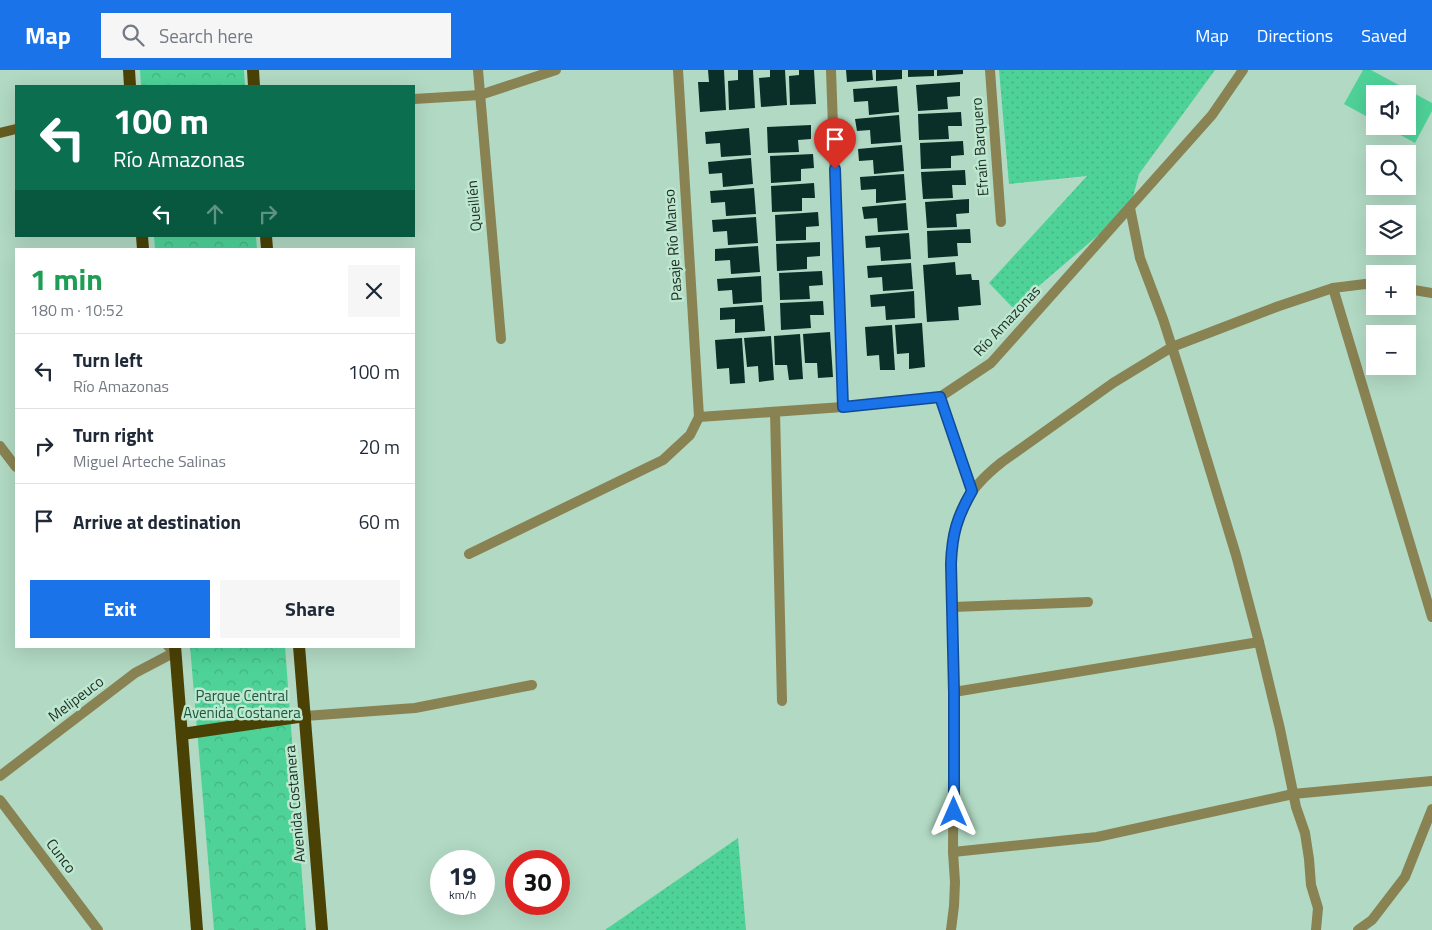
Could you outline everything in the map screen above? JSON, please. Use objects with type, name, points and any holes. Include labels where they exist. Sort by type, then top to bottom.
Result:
[{"type":"main road","points":[[129,70],[130,85]]},
{"type":"main road","points":[[253,70],[254,85]]},
{"type":"main road","points":[[173,648],[182,734],[197,930]]},
{"type":"main road","name":"Avenida Costanera","points":[[299,648],[322,930]]},
{"type":"main road","points":[[182,734],[305,716]]},
{"type":"street","name":"Queillén","points":[[478,70],[501,339]]},
{"type":"street","points":[[415,99],[480,95],[556,70]]},
{"type":"street","name":"Pasaje Río Manso","points":[[678,70],[699,417]]},
{"type":"street","points":[[832,70],[843,407]]},
{"type":"street","name":"Efraín Barquero","points":[[990,70],[1001,222]]},
{"type":"street","name":"Río Amazonas","points":[[699,417],[843,407],[940,397],[991,363],[1212,114],[1243,70]]},
{"type":"street","points":[[0,133],[15,129]]},
{"type":"street","points":[[1130,208],[1140,258],[1172,347],[1236,555],[1259,642],[1296,807],[1305,833],[1309,859],[1310,886],[1318,908],[1316,930]]},
{"type":"street","points":[[951,930],[956,882],[954,852],[954,692],[951,545],[961,509],[972,491],[986,475],[1002,462],[1113,383],[1172,347],[1279,306],[1333,288],[1366,284]]},
{"type":"street","points":[[1333,288],[1432,617]]},
{"type":"street","points":[[1416,290],[1432,293]]},
{"type":"street","points":[[940,397],[972,491]]},
{"type":"street","points":[[775,412],[782,702]]},
{"type":"street","points":[[469,554],[663,460],[690,435],[699,417]]},
{"type":"street","points":[[0,446],[15,466]]},
{"type":"street","points":[[953,607],[1088,602]]},
{"type":"street","points":[[954,692],[1259,642]]},
{"type":"street","name":"Melipeuco","points":[[0,776],[135,673],[173,648]]},
{"type":"street","points":[[305,716],[415,708],[532,685]]},
{"type":"street","points":[[954,852],[1098,837],[1293,794],[1432,781]]},
{"type":"street","name":"Cunco","points":[[0,800],[98,930]]},
{"type":"street","points":[[1358,930],[1372,920],[1406,877],[1432,809]]},
{"type":"green space","points":[[140,70],[244,70],[245,85],[141,85]]},
{"type":"green space","points":[[999,70],[1215,70],[1139,174],[1130,208],[1013,308],[989,283],[1087,176],[1009,184]]},
{"type":"green space","points":[[1363,70],[1371,70],[1399,85],[1366,85],[1366,116],[1344,104]]},
{"type":"green space","points":[[1416,94],[1432,103],[1432,111],[1415,143],[1400,135],[1416,135]]},
{"type":"green space","points":[[154,237],[256,237],[257,248],[155,248]]},
{"type":"green space","name":"Parque Central Avenida Costanera","points":[[190,648],[285,648],[306,930],[214,930]]},
{"type":"green space","points":[[738,838],[746,930],[605,930]]},
{"type":"building","points":[[708,70],[724,70],[726,110],[700,112],[698,82],[709,82]]},
{"type":"building","points":[[738,70],[753,70],[755,108],[729,110],[728,81],[738,80]]},
{"type":"building","points":[[770,70],[785,70],[787,105],[761,107],[759,78],[770,77]]},
{"type":"building","points":[[799,70],[814,70],[816,104],[790,105],[789,76],[799,75]]},
{"type":"building","points":[[846,70],[872,70],[873,80],[847,82]]},
{"type":"building","points":[[876,70],[902,70],[902,79],[876,81]]},
{"type":"building","points":[[908,70],[934,70],[934,76],[908,77]]},
{"type":"building","points":[[937,70],[963,70],[963,74],[937,76]]},
{"type":"building","points":[[960,82],[960,96],[947,97],[948,109],[918,111],[916,85]]},
{"type":"building","points":[[897,86],[899,112],[869,115],[868,101],[854,102],[853,89]]},
{"type":"building","points":[[961,112],[962,126],[948,126],[949,139],[919,140],[918,114]]},
{"type":"building","points":[[899,115],[901,142],[871,144],[870,130],[857,131],[855,119]]},
{"type":"building","points":[[811,125],[811,139],[798,140],[799,152],[768,153],[767,127]]},
{"type":"building","points":[[749,128],[751,155],[721,157],[720,143],[706,144],[705,132]]},
{"type":"building","points":[[963,141],[964,155],[951,156],[951,168],[921,169],[920,143]]},
{"type":"building","points":[[902,145],[904,171],[874,174],[873,160],[859,161],[858,149]]},
{"type":"building","points":[[813,154],[814,168],[801,169],[801,181],[771,183],[770,156]]},
{"type":"building","points":[[751,158],[753,184],[723,187],[722,173],[709,174],[708,162]]},
{"type":"building","points":[[965,170],[966,185],[952,185],[953,198],[923,199],[921,172]]},
{"type":"building","points":[[904,174],[906,200],[876,203],[876,189],[861,190],[860,177]]},
{"type":"building","points":[[814,183],[815,198],[802,198],[802,211],[772,212],[771,186]]},
{"type":"building","points":[[754,188],[756,214],[726,216],[725,202],[711,203],[710,191]]},
{"type":"building","points":[[969,199],[969,213],[956,214],[957,227],[927,228],[925,202]]},
{"type":"building","points":[[906,203],[908,230],[878,232],[877,218],[864,219],[862,207]]},
{"type":"building","points":[[818,212],[819,226],[806,227],[806,240],[776,241],[775,215]]},
{"type":"building","points":[[756,217],[758,243],[728,245],[727,231],[713,232],[712,220]]},
{"type":"building","points":[[970,229],[971,243],[957,243],[958,256],[928,258],[927,231]]},
{"type":"building","points":[[909,233],[911,259],[881,261],[880,247],[866,248],[865,236]]},
{"type":"building","points":[[820,242],[820,256],[807,257],[807,269],[777,271],[776,244]]},
{"type":"building","points":[[758,246],[760,272],[731,274],[730,260],[715,261],[715,249]]},
{"type":"building","points":[[955,262],[956,275],[971,274],[972,280],[979,280],[981,305],[958,307],[959,320],[927,322],[923,265]]},
{"type":"building","points":[[911,263],[913,289],[883,291],[882,277],[868,278],[867,266]]},
{"type":"building","points":[[822,271],[823,285],[809,286],[810,299],[780,300],[779,273]]},
{"type":"building","points":[[761,276],[762,302],[733,304],[732,290],[718,291],[717,279]]},
{"type":"building","points":[[914,291],[915,318],[886,320],[885,306],[871,307],[870,295]]},
{"type":"building","points":[[823,301],[824,315],[810,315],[811,328],[781,330],[780,303]]},
{"type":"building","points":[[763,305],[765,331],[735,333],[735,319],[720,320],[720,308]]},
{"type":"building","points":[[922,323],[925,367],[909,369],[909,353],[897,354],[895,325]]},
{"type":"building","points":[[892,325],[895,370],[880,370],[879,355],[867,356],[865,327]]},
{"type":"building","points":[[830,332],[833,377],[818,378],[817,363],[805,363],[803,334]]},
{"type":"building","points":[[800,334],[803,379],[789,380],[787,365],[775,365],[774,336]]},
{"type":"building","points":[[771,336],[774,380],[759,382],[758,366],[747,367],[744,338]]},
{"type":"building","points":[[742,338],[745,383],[730,384],[729,368],[717,369],[715,340]]},
{"type":"route","points":[[835,169],[843,407],[940,397],[972,491],[961,509],[951,545],[954,812]]}]
